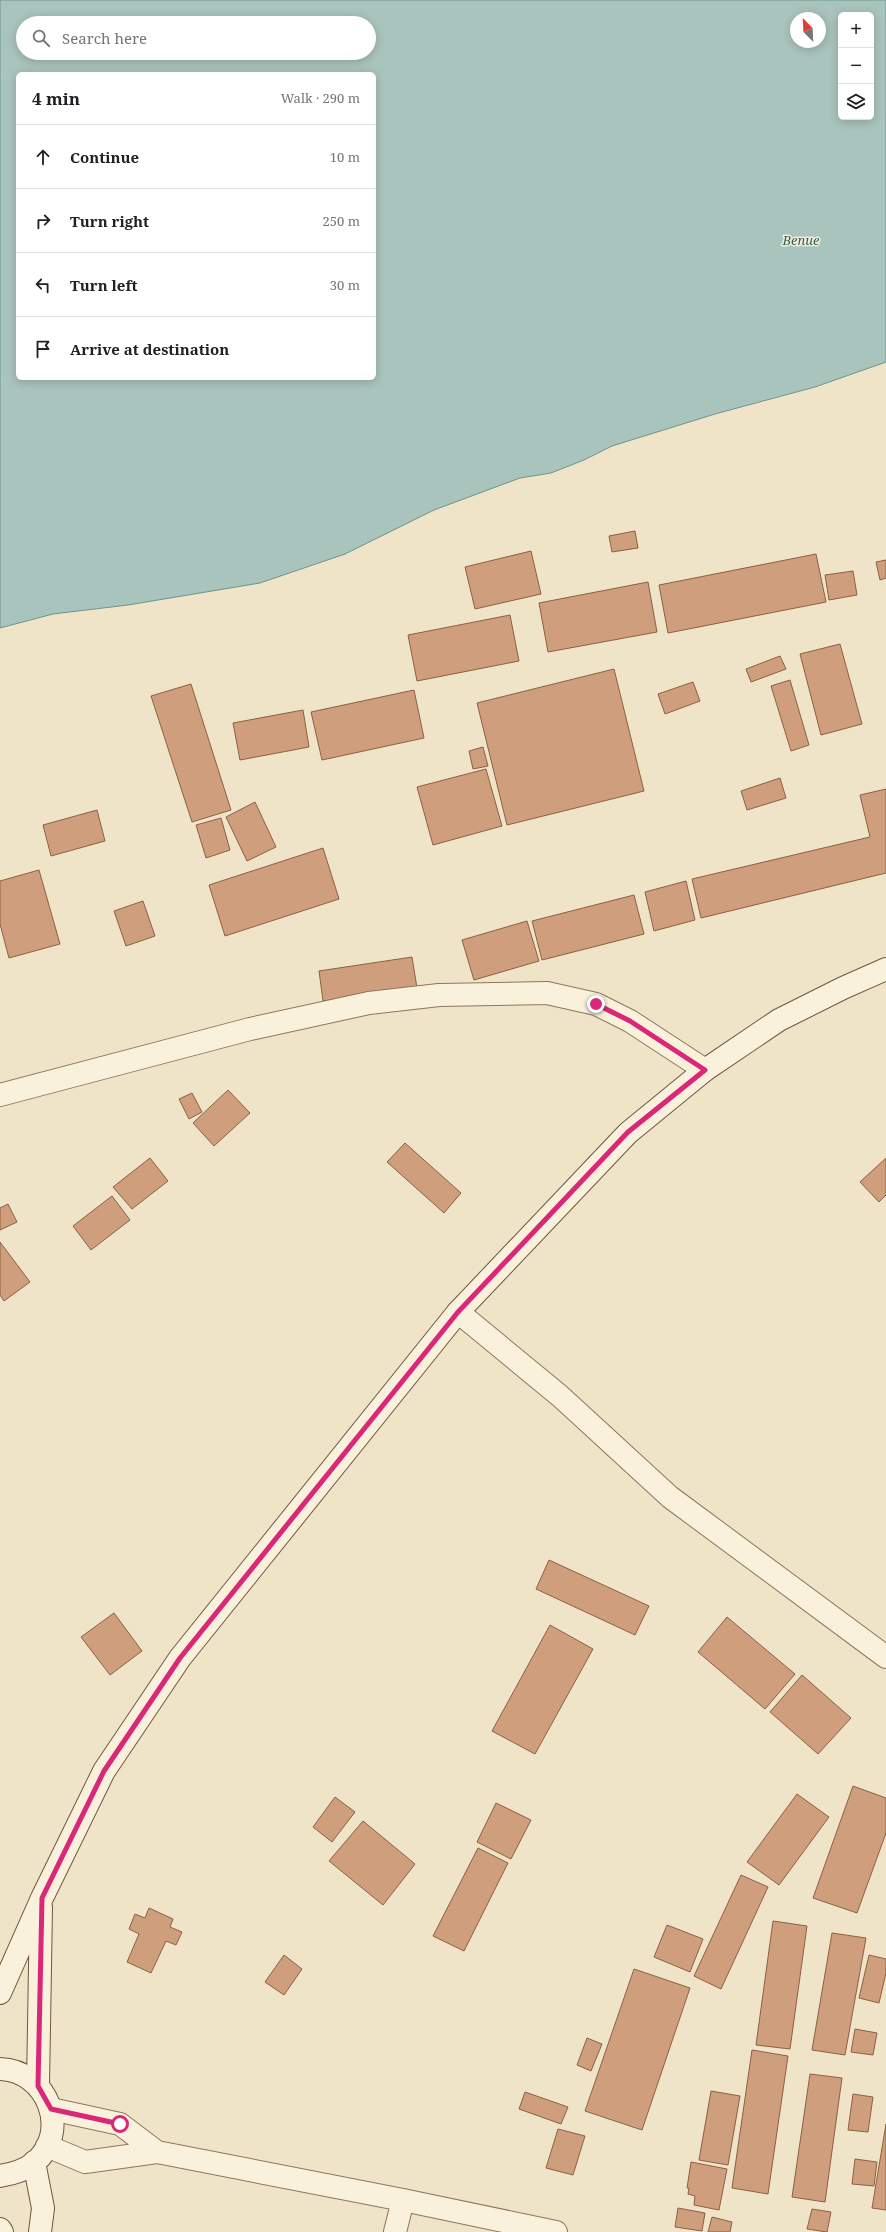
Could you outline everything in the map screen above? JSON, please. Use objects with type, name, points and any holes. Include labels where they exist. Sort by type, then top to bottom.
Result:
[{"type":"street","points":[[0,1993],[42,1898],[104,1771],[180,1658],[458,1312],[628,1132],[705,1070],[780,1020],[843,988],[886,969]]},
{"type":"street","points":[[0,1095],[144,1056],[258,1028],[369,1003],[439,995],[547,993],[596,1004],[630,1021],[705,1070]]},
{"type":"street","points":[[458,1312],[560,1396],[670,1497],[886,1657]]},
{"type":"street","points":[[38,2086],[42,1898]]},
{"type":"street","points":[[0,2069],[9,2069],[25,2076],[38,2086],[51,2109],[52,2126],[41,2154],[43,2208],[40,2232]]},
{"type":"street","points":[[51,2109],[120,2124],[157,2152]]},
{"type":"street","points":[[0,2176],[16,2173],[41,2154],[85,2162],[157,2152],[403,2200],[556,2232]]},
{"type":"street","points":[[395,2232],[403,2200]]},
{"type":"water","name":"Benue","points":[[0,0],[886,0],[886,362],[815,387],[715,414],[612,446],[584,460],[551,473],[520,478],[434,510],[345,554],[260,583],[128,605],[53,614],[0,628]]},
{"type":"building","points":[[635,531],[638,548],[612,552],[609,536]]},
{"type":"building","points":[[531,551],[541,594],[475,609],[465,567]]},
{"type":"building","points":[[816,554],[826,602],[668,633],[659,585]]},
{"type":"building","points":[[886,560],[886,578],[880,580],[876,562]]},
{"type":"building","points":[[853,571],[857,595],[829,600],[825,575]]},
{"type":"building","points":[[648,582],[657,632],[548,652],[539,603]]},
{"type":"building","points":[[510,615],[519,661],[417,681],[408,635]]},
{"type":"building","points":[[840,644],[862,724],[821,735],[800,654]]},
{"type":"building","points":[[780,656],[786,669],[751,682],[746,669]]},
{"type":"building","points":[[614,669],[644,791],[507,825],[477,703]]},
{"type":"building","points":[[790,680],[809,745],[791,751],[771,686]]},
{"type":"building","points":[[693,682],[700,701],[665,714],[658,694]]},
{"type":"building","points":[[191,684],[231,810],[192,822],[151,696]]},
{"type":"building","points":[[414,690],[424,738],[322,760],[311,712]]},
{"type":"building","points":[[303,710],[309,747],[240,760],[233,723]]},
{"type":"building","points":[[483,747],[488,766],[473,769],[469,751]]},
{"type":"building","points":[[486,769],[502,826],[433,845],[417,787]]},
{"type":"building","points":[[780,778],[786,798],[747,810],[741,791]]},
{"type":"building","points":[[886,789],[886,873],[701,918],[692,879],[870,837],[860,795]]},
{"type":"building","points":[[255,802],[276,847],[247,861],[226,817]]},
{"type":"building","points":[[97,810],[105,841],[51,856],[43,825]]},
{"type":"building","points":[[221,818],[230,850],[206,858],[196,825]]},
{"type":"building","points":[[323,848],[339,899],[225,936],[209,885]]},
{"type":"building","points":[[39,870],[60,944],[9,958],[0,924],[0,881]]},
{"type":"building","points":[[686,881],[695,920],[654,931],[645,892]]},
{"type":"building","points":[[634,895],[644,934],[542,960],[532,921]]},
{"type":"building","points":[[143,901],[155,936],[126,946],[114,911]]},
{"type":"building","points":[[527,921],[539,961],[474,980],[462,940]]},
{"type":"building","points":[[412,957],[417,988],[323,1001],[319,971]]},
{"type":"building","points":[[228,1090],[250,1113],[214,1146],[193,1123]]},
{"type":"building","points":[[192,1093],[202,1112],[189,1119],[179,1099]]},
{"type":"building","points":[[405,1143],[461,1193],[444,1213],[387,1162]]},
{"type":"building","points":[[150,1158],[168,1181],[132,1209],[113,1187]]},
{"type":"building","points":[[886,1158],[886,1195],[879,1202],[860,1182]]},
{"type":"building","points":[[112,1196],[130,1220],[91,1250],[73,1226]]},
{"type":"building","points":[[8,1204],[17,1222],[0,1230],[0,1208]]},
{"type":"building","points":[[0,1242],[30,1282],[4,1301],[0,1295]]},
{"type":"building","points":[[549,1560],[649,1606],[635,1635],[536,1589]]},
{"type":"building","points":[[114,1613],[142,1651],[110,1675],[81,1637]]},
{"type":"building","points":[[727,1617],[795,1674],[765,1709],[698,1652]]},
{"type":"building","points":[[550,1625],[593,1649],[535,1754],[492,1731]]},
{"type":"building","points":[[802,1675],[851,1718],[818,1754],[770,1712]]},
{"type":"building","points":[[853,1786],[886,1798],[886,1833],[857,1913],[813,1898]]},
{"type":"building","points":[[797,1794],[829,1817],[779,1885],[747,1862]]},
{"type":"building","points":[[335,1797],[355,1812],[332,1842],[313,1827]]},
{"type":"building","points":[[496,1803],[531,1820],[511,1859],[477,1842]]},
{"type":"building","points":[[363,1821],[415,1864],[383,1905],[329,1861]]},
{"type":"building","points":[[478,1848],[508,1863],[464,1951],[433,1936]]},
{"type":"building","points":[[741,1875],[768,1887],[721,1989],[694,1976]]},
{"type":"building","points":[[149,1908],[173,1919],[170,1927],[182,1932],[176,1945],[166,1941],[151,1973],[127,1962],[139,1934],[129,1929],[135,1914],[145,1918]]},
{"type":"building","points":[[773,1921],[807,1926],[790,2049],[756,2045]]},
{"type":"building","points":[[667,1925],[703,1939],[690,1972],[654,1957]]},
{"type":"building","points":[[832,1933],[866,1938],[845,2055],[812,2050]]},
{"type":"building","points":[[284,1955],[302,1969],[284,1995],[265,1982]]},
{"type":"building","points":[[869,1955],[886,1959],[886,1973],[879,2003],[859,1998]]},
{"type":"building","points":[[634,1969],[690,1988],[642,2130],[585,2111]]},
{"type":"building","points":[[855,2029],[877,2033],[873,2055],[851,2052]]},
{"type":"building","points":[[587,2038],[602,2044],[591,2071],[577,2065]]},
{"type":"building","points":[[752,2050],[788,2056],[768,2194],[732,2188]]},
{"type":"building","points":[[810,2074],[842,2078],[825,2202],[792,2197]]},
{"type":"building","points":[[711,2091],[740,2096],[728,2165],[699,2160]]},
{"type":"building","points":[[525,2092],[568,2107],[561,2124],[519,2109]]},
{"type":"building","points":[[853,2094],[873,2097],[868,2132],[848,2130]]},
{"type":"building","points":[[886,2124],[886,2210],[872,2208]]},
{"type":"building","points":[[558,2129],[585,2136],[573,2175],[546,2168]]},
{"type":"building","points":[[855,2159],[877,2162],[874,2186],[852,2184]]},
{"type":"building","points":[[691,2162],[727,2169],[719,2210],[694,2205],[695,2196],[688,2194],[689,2188],[687,2188]]},
{"type":"building","points":[[678,2208],[705,2213],[702,2231],[675,2227]]},
{"type":"building","points":[[812,2209],[831,2212],[827,2232],[807,2229]]},
{"type":"building","points":[[712,2217],[732,2222],[730,2232],[708,2232]]},
{"type":"route","points":[[120,2124],[51,2109],[48,2100],[38,2086],[42,1898],[104,1771],[180,1658],[327,1473],[458,1312],[555,1208],[628,1132],[705,1070],[630,1021],[596,1004]]}]
